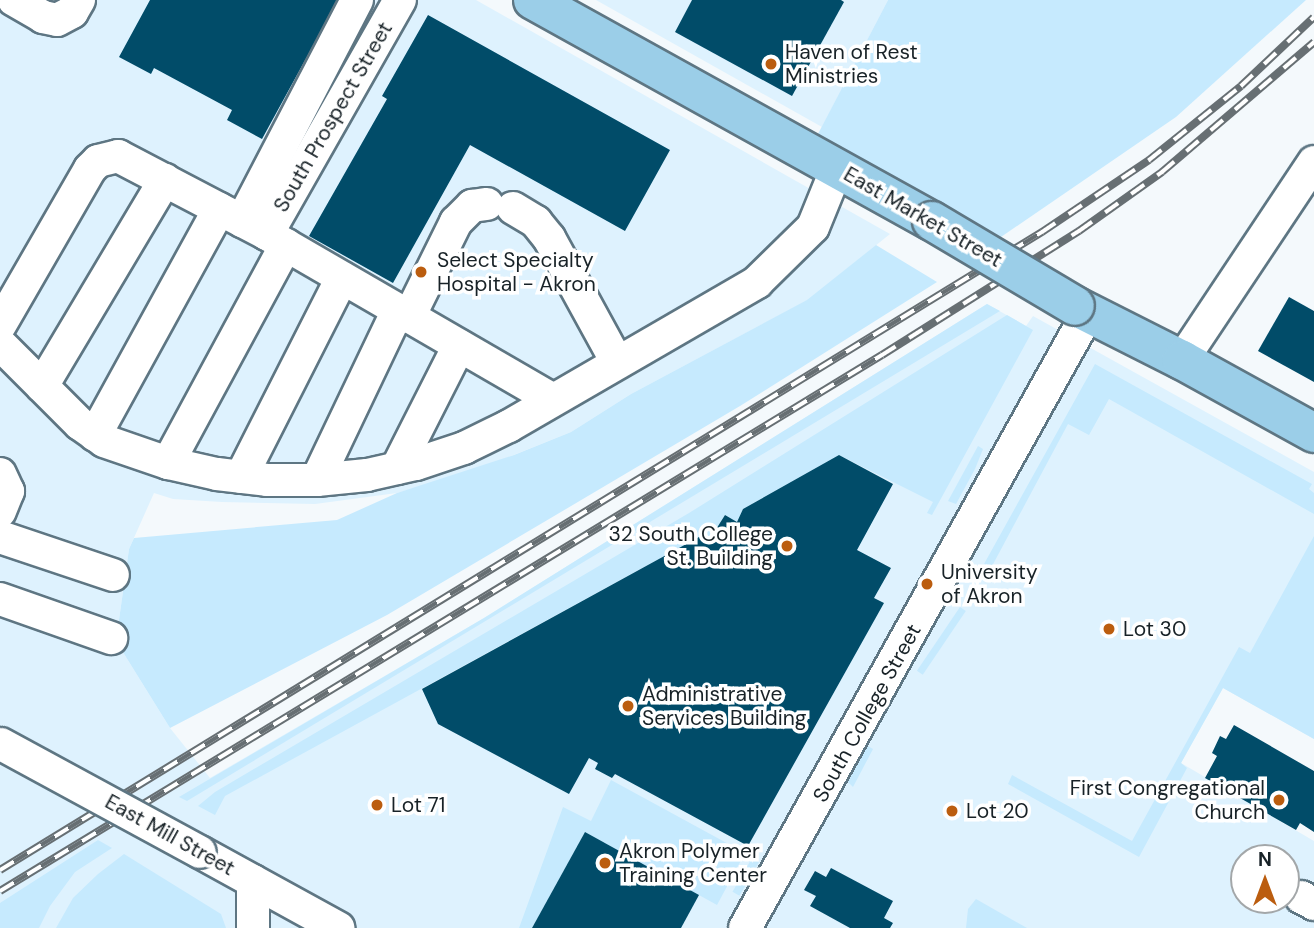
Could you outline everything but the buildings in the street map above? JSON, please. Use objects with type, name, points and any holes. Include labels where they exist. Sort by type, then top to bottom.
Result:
[{"type":"main road","name":"East Market Street","points":[[533,0],[932,221],[1082,309],[1182,360],[1314,433]]},
{"type":"street","points":[[14,0],[43,17],[57,20],[72,12],[79,0]]},
{"type":"street","name":"South Prospect Street","points":[[253,227],[357,0]]},
{"type":"street","name":"South Prospect Street","points":[[253,227],[400,0]]},
{"type":"street","points":[[0,325],[90,169],[98,161],[118,156],[253,227],[552,400]]},
{"type":"street","points":[[1182,360],[1314,162]]},
{"type":"street","points":[[0,344],[95,435],[104,441],[168,463],[242,477],[317,480],[397,468],[464,447],[509,426],[757,282],[813,227],[837,168]]},
{"type":"street","points":[[42,386],[165,180]]},
{"type":"street","points":[[317,480],[404,313],[456,222],[472,206],[500,206],[536,222],[548,238],[617,362]]},
{"type":"street","points":[[95,435],[253,227]]},
{"type":"street","points":[[168,463],[253,227]]},
{"type":"street","points":[[242,477],[342,278]]},
{"type":"street","name":"South College Street","points":[[745,928],[1082,309]]},
{"type":"street","points":[[397,468],[459,346]]},
{"type":"street","points":[[0,474],[8,491],[0,511]]},
{"type":"street","points":[[0,537],[113,575]]},
{"type":"street","points":[[0,599],[111,638]]},
{"type":"street","name":"East Mill Street","points":[[1,744],[338,928]]},
{"type":"street","points":[[253,881],[253,928]]},
{"type":"shaded area","name":"University of Akron","points":[[0,0],[476,0],[890,234],[808,300],[631,394],[571,432],[474,471],[397,493],[315,504],[173,499],[154,493],[129,549],[116,641],[170,728],[210,778],[484,618],[987,304],[1026,326],[1033,316],[1314,472],[1314,739],[1223,688],[1181,763],[1314,841],[1314,928],[0,928]]},
{"type":"shaded area","points":[[596,0],[888,0],[822,127]]},
{"type":"shaded area","points":[[888,0],[1306,0],[1176,117],[982,250],[808,153]]},
{"type":"shaded area","points":[[876,245],[937,282],[740,406],[387,615],[170,728],[116,641],[129,549],[134,538],[337,520],[397,493],[514,455],[571,432],[631,394],[807,300]]},
{"type":"shaded area","points":[[987,304],[1000,311],[187,801],[179,797],[484,618]]},
{"type":"shaded area","points":[[1007,315],[1033,330],[932,515],[927,513],[933,502],[839,455],[743,509],[737,522],[725,515],[708,542],[699,537],[225,796],[215,815],[198,806],[215,792],[689,513]]},
{"type":"shaded area","points":[[1095,364],[1312,484],[1309,489],[1314,493],[1314,514],[1109,399],[1089,435],[1068,424],[991,568],[984,564]]},
{"type":"shaded area","points":[[978,446],[983,449],[956,504],[948,501]]},
{"type":"shaded area","points":[[1314,536],[1314,739],[1223,688],[1181,763],[1187,768],[1139,857],[1008,784],[1012,775],[1132,841],[1239,647],[1250,653]]},
{"type":"shaded area","points":[[960,607],[966,611],[923,675],[917,671]]},
{"type":"shaded area","points":[[866,745],[873,749],[853,787],[846,780]]},
{"type":"shaded area","points":[[611,780],[745,853],[717,905],[585,832],[532,928],[519,928],[563,807],[591,821]]},
{"type":"shaded area","points":[[98,840],[112,848],[75,872],[50,906],[39,928],[0,928],[0,903]]},
{"type":"shaded area","points":[[124,854],[221,914],[226,928],[56,928],[73,898]]},
{"type":"shaded area","points":[[752,858],[759,862],[739,896],[732,892]]},
{"type":"shaded area","points":[[976,899],[1027,928],[966,928],[968,909]]},
{"type":"railway","points":[[0,870],[1042,232],[1149,160],[1241,86],[1314,17]]},
{"type":"railway","points":[[0,891],[882,355],[1079,231],[1162,172],[1314,42]]},
{"type":"place","name":"Haven of Rest Ministries","points":[[771,64]]},
{"type":"place","name":"Select Specialty Hospital - Akron","points":[[421,272]]},
{"type":"place","name":"32 South College St. Building","points":[[787,546]]},
{"type":"place","name":"University of Akron","points":[[927,584]]},
{"type":"place","name":"Lot 30","points":[[1109,629]]},
{"type":"place","name":"Administrative Services Building","points":[[628,706]]},
{"type":"place","name":"First Congregational Church","points":[[1279,800]]},
{"type":"place","name":"Lot 71","points":[[377,805]]},
{"type":"place","name":"Lot 20","points":[[952,811]]},
{"type":"place","name":"Akron Polymer Training Center","points":[[605,863]]}]
